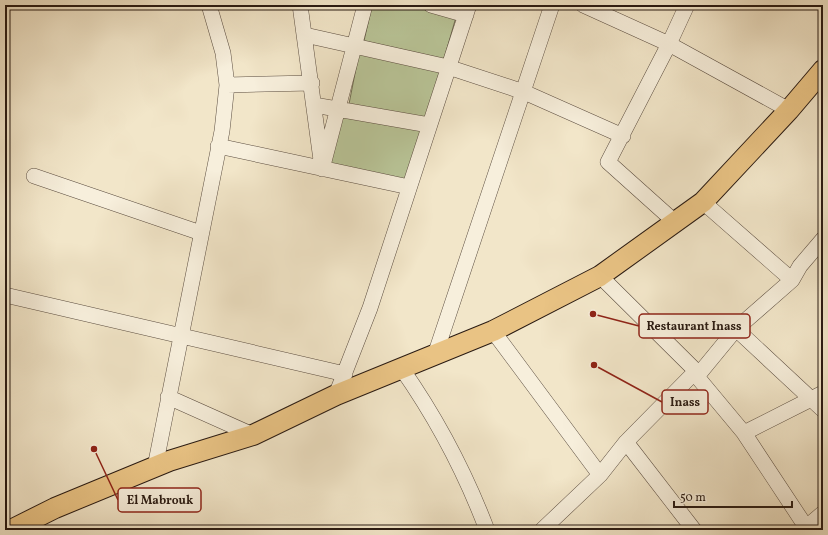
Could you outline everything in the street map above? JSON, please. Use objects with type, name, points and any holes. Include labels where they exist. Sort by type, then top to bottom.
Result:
[{"type":"main road","points":[[11,530],[55,508],[155,467],[253,435],[336,395],[493,331],[600,276],[676,223],[703,202],[789,110],[823,70]]},
{"type":"street","points":[[155,467],[218,146],[227,85],[224,53],[209,5]]},
{"type":"street","points":[[300,5],[312,84],[322,169]]},
{"type":"street","points":[[322,169],[365,5]]},
{"type":"street","points":[[336,395],[370,308],[467,10],[431,5]]},
{"type":"street","points":[[435,355],[552,5]]},
{"type":"street","points":[[582,5],[669,44],[789,110]]},
{"type":"street","points":[[676,223],[608,162],[623,136],[687,5]]},
{"type":"street","points":[[305,35],[448,67],[524,92],[623,136]]},
{"type":"street","points":[[227,85],[312,84]]},
{"type":"street","points":[[314,105],[430,125]]},
{"type":"street","points":[[218,146],[409,188]]},
{"type":"street","points":[[34,176],[201,233]]},
{"type":"street","points":[[703,202],[792,280]]},
{"type":"street","points":[[542,530],[600,475],[626,442],[696,374],[736,330],[792,280],[800,266],[823,239]]},
{"type":"street","points":[[600,276],[696,374],[744,433],[806,529],[823,513]]},
{"type":"street","points":[[5,295],[345,374]]},
{"type":"street","points":[[736,330],[818,395],[823,410]]},
{"type":"street","points":[[493,331],[600,475]]},
{"type":"street","points":[[402,369],[430,408],[455,456],[476,501],[487,530]]},
{"type":"street","points":[[744,433],[818,395]]},
{"type":"street","points":[[168,398],[253,435]]},
{"type":"street","points":[[626,442],[694,530]]},
{"type":"green space","points":[[372,5],[412,5],[456,17],[444,59],[364,41]]},
{"type":"green space","points":[[359,53],[440,70],[426,119],[349,104]]},
{"type":"green space","points":[[342,114],[422,129],[405,182],[330,165]]},
{"type":"place","name":"Restaurant Inass","points":[[593,314]]},
{"type":"place","name":"Inass","points":[[594,365]]},
{"type":"place","name":"El Mabrouk","points":[[94,449]]}]
